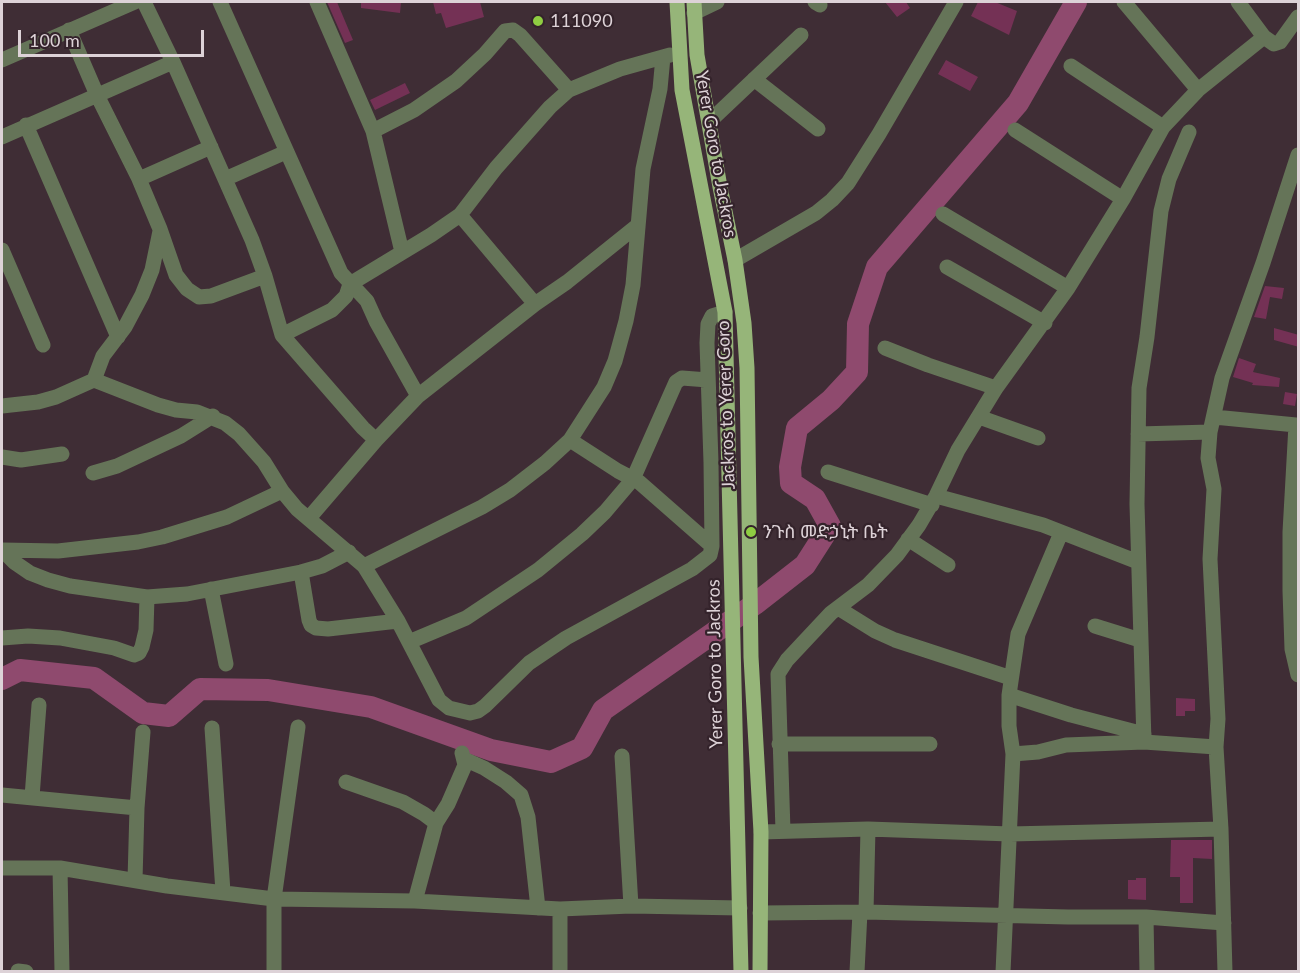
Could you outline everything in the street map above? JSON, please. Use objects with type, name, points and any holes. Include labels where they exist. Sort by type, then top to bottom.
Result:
[{"type":"main road","name":"Yerer Goro to Jackros","points":[[676,2],[682,90],[724,312],[727,355],[741,972]]},
{"type":"main road","name":"Jackros to Yerer Goro","points":[[694,7],[697,55],[744,323],[747,368],[751,657],[761,832],[760,972]]},
{"type":"street","points":[[2,60],[135,2]]},
{"type":"street","points":[[144,2],[174,62],[252,240],[282,335],[376,440]]},
{"type":"street","points":[[220,2],[341,273],[367,302],[418,396]]},
{"type":"street","points":[[317,2],[373,131],[402,252]]},
{"type":"street","points":[[694,7],[717,2]]},
{"type":"street","points":[[736,267],[816,213],[848,183],[956,2]]},
{"type":"street","points":[[1124,2],[1198,90]]},
{"type":"street","points":[[1238,2],[1264,37],[1274,44],[1280,42],[1299,17]]},
{"type":"street","points":[[69,30],[97,94],[139,179],[176,275],[187,289],[199,297],[211,297],[265,276]]},
{"type":"street","points":[[373,131],[414,110],[456,81],[505,31],[513,30],[520,35],[570,90]]},
{"type":"street","points":[[708,122],[801,35]]},
{"type":"street","points":[[783,831],[778,674],[787,660],[831,613],[868,585],[897,555],[934,500],[958,450],[996,388],[1068,288],[1123,199],[1163,127],[1198,90],[1264,37]]},
{"type":"street","points":[[282,335],[332,310],[346,296],[350,284],[460,215],[496,168],[550,107],[570,90],[620,69],[679,53]]},
{"type":"street","points":[[364,566],[501,496],[545,463],[570,440],[604,387],[615,361],[631,294],[643,169],[660,89],[663,57]]},
{"type":"street","points":[[2,136],[174,62]]},
{"type":"street","points":[[1071,66],[1163,127]]},
{"type":"street","points":[[754,79],[818,129]]},
{"type":"street","points":[[26,125],[117,337]]},
{"type":"street","points":[[1015,130],[1123,199]]},
{"type":"street","points":[[1144,738],[1138,562],[1139,388],[1161,211],[1169,179],[1188,132]]},
{"type":"street","points":[[139,179],[210,147]]},
{"type":"street","points":[[225,179],[286,152]]},
{"type":"street","points":[[1225,972],[1216,747],[1218,719],[1210,559],[1214,489],[1208,458],[1210,432],[1222,378],[1299,155]]},
{"type":"street","points":[[943,214],[1068,288]]},
{"type":"street","points":[[460,215],[535,304]]},
{"type":"street","points":[[309,518],[376,440],[418,396],[638,225]]},
{"type":"street","points":[[2,406],[38,402],[56,397],[94,380],[103,356],[133,316],[156,255],[160,229]]},
{"type":"street","points":[[2,250],[43,345]]},
{"type":"street","points":[[946,267],[1045,323]]},
{"type":"street","points":[[94,380],[158,405],[213,416],[225,423],[264,462],[282,491],[297,509],[364,566],[398,621],[439,700],[449,708],[470,713],[478,711],[529,663],[597,620],[692,569],[710,555],[712,546],[708,324],[712,316],[724,312]]},
{"type":"street","points":[[885,348],[996,388]]},
{"type":"street","points":[[409,642],[466,618],[538,570],[598,519],[633,478],[676,382],[681,378],[708,380]]},
{"type":"street","points":[[93,473],[117,466],[171,441],[213,416]]},
{"type":"street","points":[[979,417],[1038,438]]},
{"type":"street","points":[[1214,417],[1298,426],[1290,544],[1292,649],[1298,670]]},
{"type":"street","points":[[1138,434],[1210,432]]},
{"type":"street","points":[[570,440],[649,489],[712,546]]},
{"type":"street","points":[[2,457],[21,460],[62,454]]},
{"type":"street","points":[[828,472],[934,500],[1043,525],[1138,562]]},
{"type":"street","points":[[2,550],[58,551],[162,537],[227,517],[282,491]]},
{"type":"street","points":[[1003,972],[1013,754],[1008,695],[1018,634],[1061,533]]},
{"type":"street","points":[[908,539],[948,565]]},
{"type":"street","points":[[2,550],[30,573],[48,580],[70,586],[147,597],[176,596],[301,572],[322,566],[349,552]]},
{"type":"street","points":[[301,572],[309,620],[316,628],[328,629],[398,621]]},
{"type":"street","points":[[211,589],[226,664]]},
{"type":"street","points":[[2,638],[28,636],[60,638],[114,648],[134,655],[139,653],[142,647],[146,630],[147,597]]},
{"type":"street","points":[[838,608],[875,631],[895,640],[1011,678]]},
{"type":"street","points":[[1095,626],[1140,640]]},
{"type":"street","points":[[1008,695],[1144,738],[1216,747]]},
{"type":"street","points":[[32,797],[39,705]]},
{"type":"street","points":[[274,972],[274,899],[298,727]]},
{"type":"street","points":[[212,728],[223,892]]},
{"type":"street","points":[[135,880],[137,808],[143,732]]},
{"type":"street","points":[[1013,754],[1038,752],[1066,745],[1144,738]]},
{"type":"street","points":[[779,744],[930,744]]},
{"type":"street","points":[[415,901],[436,823],[465,765],[462,755],[499,777],[521,795],[528,817],[538,908]]},
{"type":"street","points":[[622,756],[631,906]]},
{"type":"street","points":[[346,782],[403,802],[436,823]]},
{"type":"street","points":[[2,795],[137,808]]},
{"type":"street","points":[[761,832],[868,828],[1010,834],[1221,829]]},
{"type":"street","points":[[858,972],[868,828]]},
{"type":"street","points":[[2,868],[60,868],[167,886],[274,899],[415,901],[560,909],[631,906],[740,908]]},
{"type":"street","points":[[60,868],[62,972]]},
{"type":"street","points":[[560,909],[560,972]]},
{"type":"street","points":[[760,913],[863,912],[1146,917],[1224,923]]},
{"type":"street","points":[[1146,917],[1146,972]]},
{"type":"building","points":[[327,2],[337,2],[353,40],[345,43]]},
{"type":"building","points":[[361,2],[401,2],[400,13],[361,8]]},
{"type":"building","points":[[433,2],[480,2],[484,17],[446,28],[441,13],[436,14]]},
{"type":"building","points":[[885,2],[906,2],[910,8],[897,17]]},
{"type":"building","points":[[978,2],[995,2],[1017,11],[1009,35],[971,16]]},
{"type":"building","points":[[946,60],[978,77],[970,91],[938,74]]},
{"type":"building","points":[[405,83],[410,93],[375,110],[370,100]]},
{"type":"building","points":[[1265,286],[1284,288],[1282,299],[1270,297],[1266,319],[1254,317]]},
{"type":"building","points":[[1274,328],[1299,335],[1299,347],[1274,340]]},
{"type":"building","points":[[1239,358],[1256,364],[1253,372],[1280,378],[1279,387],[1252,385],[1253,383],[1233,377]]},
{"type":"building","points":[[1285,392],[1297,394],[1295,406],[1283,404]]},
{"type":"building","points":[[1176,698],[1195,699],[1195,711],[1185,711],[1185,716],[1176,716]]},
{"type":"building","points":[[1171,840],[1212,840],[1212,859],[1193,858],[1193,903],[1180,903],[1180,877],[1170,877]]},
{"type":"building","points":[[1136,878],[1146,878],[1146,900],[1128,899],[1128,880],[1136,880]]},
{"type":"waterway","points":[[2,679],[20,670],[94,678],[143,713],[169,716],[200,689],[268,690],[371,707],[491,750],[551,762],[582,748],[603,710],[755,604],[805,565],[830,526],[815,499],[791,483],[790,467],[797,428],[831,400],[857,372],[858,324],[877,267],[1018,103],[1076,2]]},
{"type":"place","name":"111090","points":[[538,21]]},
{"type":"place","name":"ንጉስ መድኃኒት ቤት","points":[[751,532]]}]
